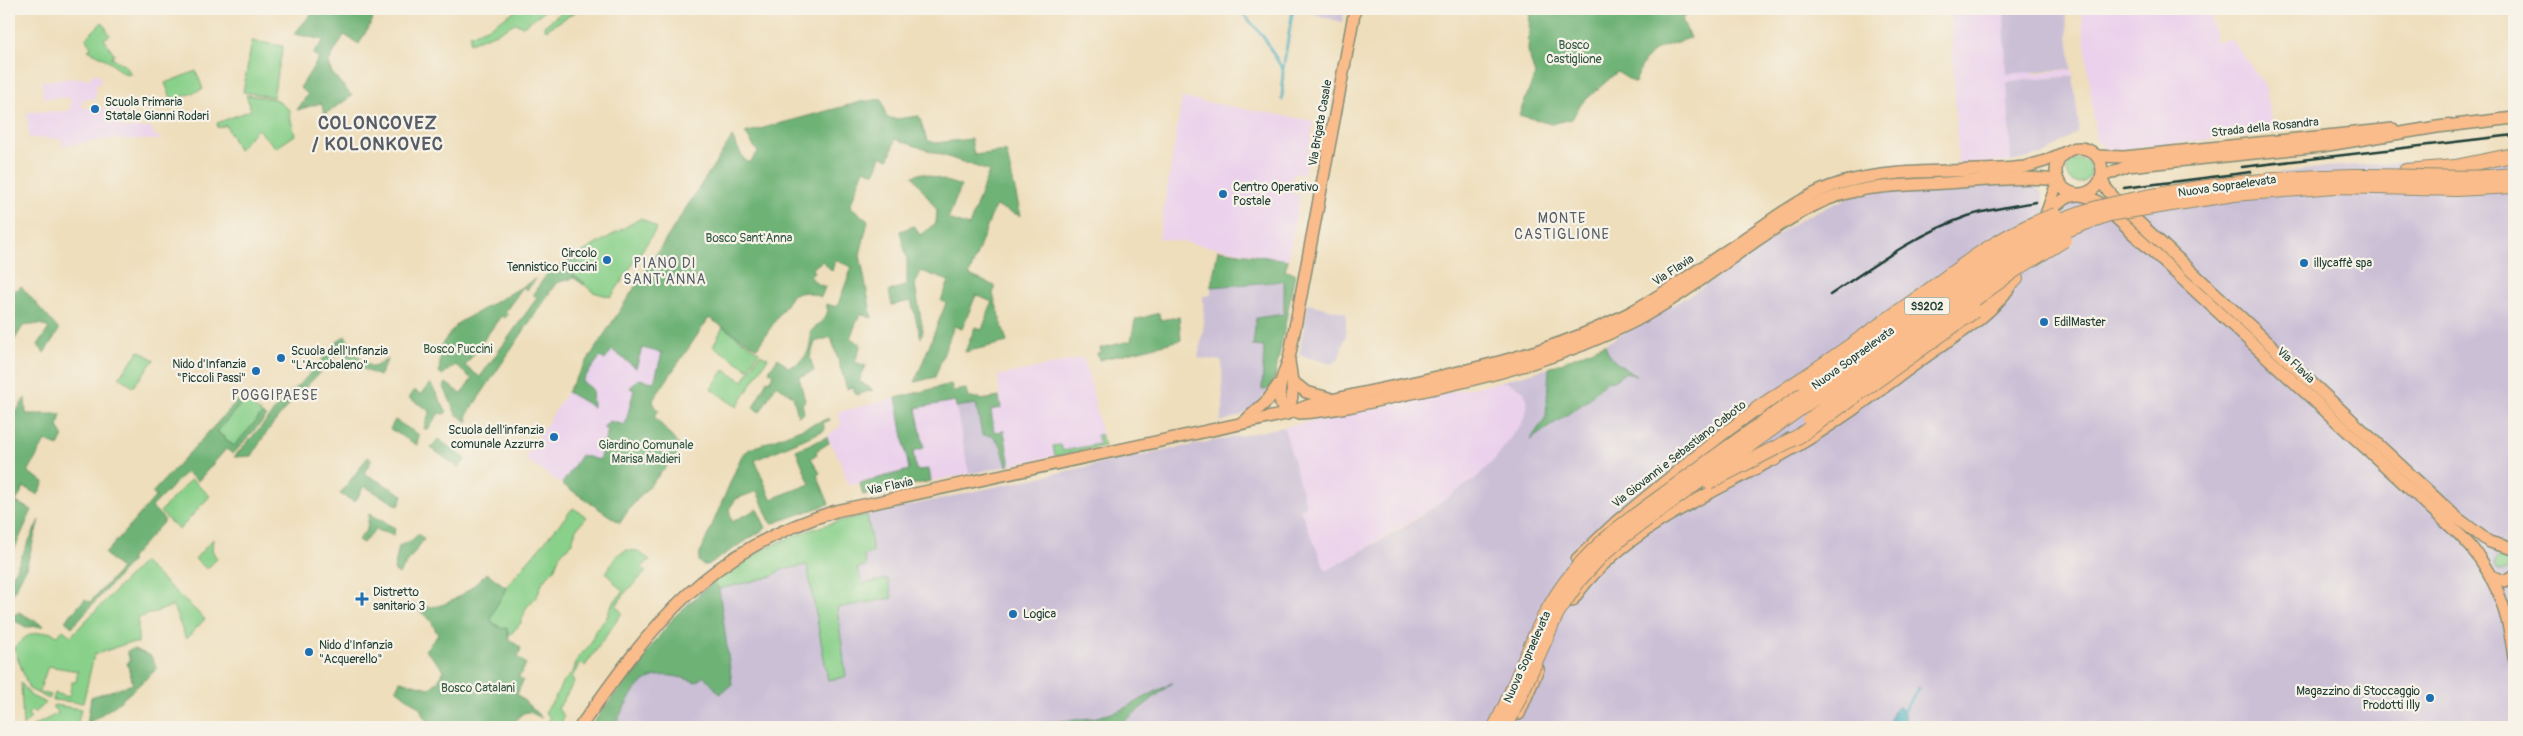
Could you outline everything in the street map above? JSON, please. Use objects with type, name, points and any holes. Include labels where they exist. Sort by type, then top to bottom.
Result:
[{"type":"highway","points":[[2298,177],[2436,170],[2514,155]]},
{"type":"highway","name":"Nuova Sopraelevata","points":[[1495,727],[1552,602],[1572,574],[1593,550],[1618,527],[2029,236],[2076,214],[2135,200],[2298,177],[2456,178],[2514,175]]},
{"type":"highway","name":"Nuova Sopraelevata","points":[[1506,727],[1557,613],[1579,580],[1625,535],[2017,255],[2056,234],[2109,214],[2234,194],[2299,187],[2351,186],[2456,189],[2514,186]]},
{"type":"highway","points":[[1757,409],[1846,350],[1997,242],[2035,222],[2080,207],[2135,200]]},
{"type":"highway","points":[[1774,459],[1810,420],[1833,400],[2039,254],[2070,236],[2114,218],[2153,206]]},
{"type":"highway","points":[[1662,507],[1799,436],[1974,312],[2016,279]]},
{"type":"main road","name":"Via Brigata Casale","points":[[1286,414],[1292,403],[1286,381],[1289,359],[1355,9]]},
{"type":"main road","name":"Strada della Rosandra","points":[[2102,177],[2128,166],[2322,146],[2437,127],[2514,118]]},
{"type":"main road","name":"Strada della Rosandra","points":[[2097,156],[2124,157],[2374,130],[2437,127]]},
{"type":"main road","points":[[1512,727],[1530,692],[1547,646],[1560,620],[1577,594],[1600,567],[1620,548],[1643,533],[1830,425],[1982,317],[1998,302],[2016,279],[2049,209],[2058,180],[2057,164],[2066,152],[2072,149],[2086,148],[2097,156],[2100,162],[2102,177],[2093,189],[2069,196],[2049,209]]},
{"type":"main road","name":"Via Flavia","points":[[580,727],[636,650],[675,605],[696,585],[728,561],[776,533],[836,512],[1286,414],[1335,399],[1477,369],[1528,355],[1617,319],[1665,293],[1794,204],[1830,187],[1881,176],[2025,167],[2045,162],[2066,152]]},
{"type":"main road","name":"Via Flavia","points":[[2102,177],[2105,187],[2119,204],[2427,490],[2489,542],[2514,549]]},
{"type":"main road","points":[[2033,178],[2043,184],[2047,190],[2049,209]]},
{"type":"main road","name":"Via Flavia","points":[[1286,414],[1343,407],[1478,379],[1530,365],[1577,348],[1634,321],[1670,301],[1800,213],[1844,193],[1881,187],[2033,178],[2058,180]]},
{"type":"main road","points":[[2058,180],[2066,190],[2079,194]]},
{"type":"main road","name":"Via Flavia","points":[[2079,194],[2101,204],[2461,536],[2489,571],[2505,608],[2514,658]]},
{"type":"main road","name":"Via Giovanni e Sebastiano Caboto","points":[[1488,727],[1505,695],[1544,604],[1563,576],[1588,546],[1723,434],[1757,409],[1794,399],[1816,389],[1998,255],[2040,228]]},
{"type":"main road","points":[[1241,424],[1286,381],[1306,392],[1335,399]]},
{"type":"main road","points":[[2502,546],[2491,551],[2486,561],[2489,571],[2505,581],[2514,577]]},
{"type":"shaded area","points":[[1296,9],[1345,9],[1342,22]]},
{"type":"shaded area","points":[[1951,9],[2004,9],[1951,17]]},
{"type":"shaded area","points":[[2004,9],[2034,74],[2072,69],[2073,76],[2007,82],[2011,162],[1958,164],[1951,17]]},
{"type":"shaded area","points":[[2004,9],[2065,9],[2072,69],[2006,74]]},
{"type":"shaded area","points":[[2081,9],[2210,9],[2215,41],[2231,39],[2263,82],[2274,132],[2108,151],[2096,140]]},
{"type":"shaded area","name":"Scuola Primaria Statale Gianni Rodari","points":[[100,74],[100,84],[96,84],[95,99],[83,99],[82,108],[120,108],[122,128],[152,128],[154,134],[163,140],[110,139],[62,146],[61,139],[29,138],[27,112],[70,111],[71,98],[43,98],[42,81],[72,78],[91,79],[91,75]]},
{"type":"shaded area","points":[[2073,76],[2079,127],[2077,132],[2044,154],[2011,162],[2007,82]]},
{"type":"shaded area","points":[[1182,98],[1314,121],[1304,175],[1293,173],[1289,193],[1300,195],[1288,260],[1159,238]]},
{"type":"shaded area","points":[[2514,154],[2514,727],[1907,727],[1903,710],[1893,711],[1887,727],[1117,727],[1167,686],[1119,711],[1093,718],[1002,727],[590,727],[674,617],[702,590],[732,566],[771,545],[835,522],[1108,462],[1284,427],[1306,506],[1300,509],[1326,571],[1406,526],[1475,479],[1495,459],[1522,423],[1527,409],[1523,390],[1507,382],[1499,382],[1549,368],[1546,417],[1531,438],[1587,401],[1608,380],[1614,381],[1626,372],[1634,375],[1615,364],[1608,355],[1605,344],[1692,294],[1790,226],[1817,211],[1851,197],[1882,191],[2031,182],[2042,192],[2044,208],[2059,208],[2073,201],[2084,200],[2104,211],[2115,194],[2326,167],[2442,160],[2444,164]]},
{"type":"shaded area","points":[[1284,281],[1284,314],[1264,346],[1262,390],[1270,389],[1252,409],[1242,415],[1220,422],[1223,408],[1222,361],[1198,358],[1204,323],[1203,296],[1211,295],[1211,287]]},
{"type":"shaded area","points":[[1308,304],[1346,313],[1346,335],[1338,361],[1335,360],[1332,364],[1299,355]]},
{"type":"shaded area","points":[[642,348],[662,353],[653,383],[630,388],[634,389],[625,425],[603,428],[608,429],[599,460],[581,455],[562,484],[525,459],[567,392],[593,407],[582,381],[600,357],[612,350]]},
{"type":"shaded area","points":[[1083,358],[1089,375],[1104,446],[1010,465],[1004,431],[994,432],[990,410],[1001,408],[998,376]]},
{"type":"shaded area","points":[[1499,382],[1507,382],[1523,390],[1527,409],[1522,423],[1496,459],[1475,479],[1436,506],[1326,572],[1300,509],[1305,506],[1284,427]]},
{"type":"shaded area","points":[[896,398],[909,470],[849,486],[839,458],[827,437],[841,425],[838,412]]},
{"type":"shaded area","points":[[955,401],[969,474],[931,481],[928,469],[916,471],[913,451],[924,448],[916,408]]},
{"type":"shaded area","points":[[976,404],[982,434],[993,436],[998,441],[1007,466],[969,474],[956,407]]},
{"type":"green space","points":[[316,9],[344,9],[340,16],[313,12]]},
{"type":"green space","points":[[344,9],[361,9],[360,11],[373,19],[359,44],[344,35],[328,63],[332,73],[352,96],[325,114],[321,103],[297,110],[308,94],[300,88],[319,58],[313,54],[324,40],[294,34],[313,12],[340,16]]},
{"type":"green space","points":[[518,9],[547,9],[523,26],[515,23],[499,32],[470,43],[470,35],[491,26]]},
{"type":"green space","points":[[566,9],[580,9],[546,30],[544,26]]},
{"type":"green space","name":"Bosco Castiglione","points":[[1530,9],[1693,9],[1682,19],[1690,38],[1654,51],[1644,62],[1635,83],[1617,72],[1580,105],[1572,119],[1551,124],[1519,115],[1535,75],[1528,51]]},
{"type":"green space","points":[[102,22],[110,35],[104,39],[115,55],[111,58],[124,64],[131,74],[121,71],[107,60],[88,50],[91,48],[86,38]]},
{"type":"green space","points":[[252,41],[283,46],[273,97],[243,92]]},
{"type":"green space","points":[[196,71],[203,89],[172,101],[165,83]]},
{"type":"green space","points":[[246,95],[275,99],[291,111],[289,113],[295,135],[276,148],[257,129],[238,150],[226,125],[218,128],[217,123],[251,110]]},
{"type":"green space","name":"Bosco Sant'Anna","points":[[882,99],[886,117],[896,119],[919,116],[927,140],[935,143],[971,139],[974,155],[1006,151],[1021,216],[995,206],[969,275],[995,286],[993,294],[1007,342],[965,352],[975,327],[982,330],[992,302],[976,295],[962,329],[954,326],[935,377],[915,382],[946,303],[941,301],[949,281],[921,271],[915,285],[923,331],[921,338],[911,301],[892,305],[889,291],[907,285],[907,259],[900,231],[914,226],[920,235],[936,223],[937,210],[913,176],[922,173],[961,186],[948,219],[969,226],[989,171],[895,139],[889,159],[881,156],[875,173],[864,169],[850,206],[868,221],[860,255],[872,318],[860,314],[850,338],[861,344],[855,362],[866,366],[859,381],[873,390],[856,395],[853,387],[847,389],[831,337],[815,342],[810,357],[814,371],[799,377],[805,401],[802,403],[804,413],[798,416],[793,396],[776,385],[760,412],[753,408],[767,380],[770,381],[773,374],[769,371],[778,358],[788,367],[803,359],[809,349],[810,332],[825,318],[828,311],[826,304],[837,307],[852,267],[835,260],[832,271],[822,261],[812,269],[814,272],[810,276],[816,283],[825,287],[821,297],[806,292],[793,294],[757,348],[709,318],[653,400],[654,406],[659,411],[654,416],[682,449],[629,509],[620,523],[562,484],[581,455],[599,460],[608,430],[603,428],[609,421],[625,425],[634,390],[630,388],[638,379],[654,382],[662,353],[642,348],[636,368],[612,350],[605,360],[600,357],[582,381],[592,389],[593,407],[567,392],[732,137],[743,158],[749,163],[758,152],[745,133],[860,102]]},
{"type":"green space","points":[[2079,159],[2088,162],[2091,171],[2088,180],[2079,183],[2070,180],[2067,171],[2070,162]]},
{"type":"green space","name":"Circolo Tennistico Puccini","points":[[641,218],[657,228],[611,297],[593,292],[573,275],[580,264],[576,256]]},
{"type":"green space","points":[[1218,250],[1288,260],[1285,271],[1295,273],[1275,377],[1270,389],[1262,390],[1264,347],[1253,346],[1256,318],[1284,314],[1284,281],[1211,287]]},
{"type":"green space","name":"Bosco Puccini","points":[[576,256],[580,264],[573,275],[585,283],[584,285],[574,278],[556,283],[467,415],[468,422],[456,414],[444,387],[446,383],[461,394],[472,379],[455,365],[442,375],[439,372],[442,344],[458,323],[536,279],[527,290],[523,287],[505,312],[508,315],[505,318],[501,316],[465,366],[480,377],[537,298],[533,294],[547,274]]},
{"type":"green space","points":[[21,286],[59,330],[44,353],[38,345],[49,328],[40,324],[23,326],[9,349],[9,325],[16,317],[9,312],[14,290]]},
{"type":"green space","points":[[1159,313],[1160,320],[1179,317],[1181,340],[1099,360],[1097,353],[1101,352],[1100,348],[1131,341],[1135,320]]},
{"type":"green space","points":[[723,327],[759,352],[748,369],[713,346]]},
{"type":"green space","points":[[345,336],[357,354],[369,365],[374,367],[388,359],[379,376],[361,368],[340,351],[281,414],[252,456],[234,457],[269,418],[280,402],[305,379],[340,339]]},
{"type":"green space","points":[[1605,344],[1613,360],[1636,376],[1626,372],[1614,381],[1608,380],[1587,401],[1530,440],[1546,417],[1549,368]]},
{"type":"green space","points":[[141,351],[154,360],[133,387],[119,377],[138,352]]},
{"type":"green space","points":[[760,354],[768,358],[737,407],[711,389],[724,370],[743,381]]},
{"type":"green space","points":[[430,383],[447,412],[444,414],[439,413],[427,431],[424,428],[430,411],[409,398],[414,390],[421,395]]},
{"type":"green space","points":[[951,384],[953,391],[966,389],[968,398],[980,398],[981,400],[999,397],[1001,408],[991,410],[994,432],[1004,431],[1010,465],[1007,466],[1001,446],[993,436],[982,435],[976,404],[956,407],[955,401],[916,408],[924,448],[913,451],[916,470],[929,469],[931,481],[863,495],[860,483],[909,470],[896,398]]},
{"type":"green space","points":[[242,396],[245,399],[217,432],[234,446],[262,414],[266,417],[233,454],[226,449],[198,481],[186,472],[152,507],[165,520],[131,558],[131,562],[72,627],[65,621],[85,599],[90,602],[121,569],[105,554],[156,496],[152,493]]},
{"type":"green space","points":[[25,398],[26,414],[61,414],[58,426],[63,436],[58,446],[45,441],[28,472],[44,482],[38,495],[24,487],[16,502],[32,510],[10,559],[9,404],[15,407],[13,410],[16,412]]},
{"type":"green space","points":[[245,399],[262,414],[234,446],[217,431]]},
{"type":"green space","points":[[829,418],[830,420],[823,423],[825,430],[755,460],[771,499],[810,484],[796,450],[827,437],[829,443],[816,451],[817,454],[811,458],[820,473],[817,475],[829,504],[771,524],[757,491],[736,499],[729,509],[732,522],[757,509],[766,528],[708,565],[702,565],[699,562],[699,556],[742,455],[750,449]]},
{"type":"green space","points":[[395,420],[419,435],[417,445],[390,429]]},
{"type":"green space","points":[[1097,435],[1101,435],[1104,446],[1055,456],[1053,446],[1061,445],[1063,451],[1099,444]]},
{"type":"green space","points":[[438,439],[466,459],[459,468],[431,448]]},
{"type":"green space","points":[[368,457],[372,460],[364,473],[403,495],[399,506],[364,486],[355,502],[340,494]]},
{"type":"green space","points":[[191,479],[210,496],[179,530],[160,512]]},
{"type":"green space","points":[[573,508],[587,517],[576,529],[572,543],[560,555],[554,570],[543,581],[537,596],[526,608],[521,623],[509,636],[509,633],[491,621],[495,608],[506,587]]},
{"type":"green space","points":[[369,514],[395,528],[394,535],[375,530],[363,543],[358,540],[367,529]]},
{"type":"green space","points":[[867,515],[873,553],[864,555],[866,566],[857,568],[862,584],[888,579],[892,598],[837,608],[846,677],[828,680],[807,565],[780,570],[773,576],[719,589],[713,582],[748,558],[786,539],[826,525]]},
{"type":"green space","points":[[39,520],[26,568],[9,601],[9,583]]},
{"type":"green space","points":[[418,534],[424,539],[399,574],[394,570],[399,546],[412,540]]},
{"type":"green space","points":[[213,539],[212,550],[217,559],[207,569],[195,559]]},
{"type":"green space","points":[[627,550],[637,551],[650,560],[642,567],[646,572],[625,593],[616,606],[622,613],[585,666],[580,663],[572,677],[574,682],[558,709],[564,716],[561,724],[557,725],[548,721],[550,718],[545,712],[555,698],[562,683],[573,672],[578,657],[590,645],[595,631],[606,619],[612,604],[623,592],[606,573],[617,555]]},
{"type":"green space","points":[[2500,555],[2506,555],[2511,560],[2509,569],[2500,571],[2495,566],[2495,560]]},
{"type":"green space","points":[[143,562],[205,619],[186,639],[173,606],[138,618],[138,643],[128,643],[94,655],[83,703],[53,700],[55,693],[69,697],[72,682],[76,682],[78,671],[48,666],[39,692],[51,695],[49,699],[29,689],[14,648],[23,639],[34,634],[51,632],[57,636],[63,630],[71,636]]},
{"type":"green space","name":"Bosco Catalani","points":[[487,573],[506,587],[493,612],[491,621],[500,628],[507,628],[509,639],[521,648],[518,657],[526,664],[519,677],[523,681],[517,694],[542,718],[530,712],[523,713],[510,727],[435,727],[424,718],[420,708],[396,689],[400,681],[430,688],[438,681],[444,670],[425,650],[438,635],[431,621],[411,603],[422,607],[442,605],[462,595]]},
{"type":"green space","points":[[713,582],[719,589],[732,684],[720,694],[704,676],[696,682],[678,677],[653,677],[643,682],[636,690],[614,727],[590,727],[674,617]]},
{"type":"green space","points":[[19,612],[44,626],[26,627],[13,620],[9,623],[9,618]]},
{"type":"green space","points":[[134,649],[151,656],[157,669],[117,704],[87,724],[91,697],[133,684],[127,663],[130,661],[127,651]]},
{"type":"green space","points":[[21,683],[31,696],[46,703],[35,713],[32,710],[28,714],[31,718],[23,726]]},
{"type":"green space","points":[[1172,683],[1117,727],[1002,727],[1093,718],[1119,711]]},
{"type":"green space","points":[[54,705],[81,709],[77,727],[33,726],[59,713],[52,707]]},
{"type":"water","points":[[1899,707],[1903,710],[1907,727],[1887,727],[1893,711]]},
{"type":"waterway","points":[[1239,9],[1263,36],[1283,70],[1282,100]]},
{"type":"waterway","points":[[1283,69],[1293,9]]},
{"type":"waterway","points":[[1903,711],[1919,688]]},
{"type":"railway","points":[[2242,167],[2514,135]]},
{"type":"railway","points":[[2124,188],[2251,172]]},
{"type":"railway","points":[[1830,295],[1896,251],[1931,231],[1985,211],[2036,202]]},
{"type":"place","name":"Scuola Primaria Statale Gianni Rodari","points":[[95,109]]},
{"type":"place","name":"Centro Operativo Postale","points":[[1223,194]]},
{"type":"place","name":"Circolo Tennistico Puccini","points":[[607,260]]},
{"type":"place","name":"illycaffè spa","points":[[2304,263]]},
{"type":"place","name":"EdilMaster","points":[[2044,322]]},
{"type":"place","name":"Scuola dell'Infanzia \"L'Arcobaleno\"","points":[[281,358]]},
{"type":"place","name":"Nido d'Infanzia \"Piccoli Passi\"","points":[[256,371]]},
{"type":"place","name":"Scuola dell'infanzia comunale Azzurra","points":[[554,437]]},
{"type":"place","name":"Distretto sanitario 3","points":[[362,599]]},
{"type":"place","name":"Logica","points":[[1013,614]]},
{"type":"place","name":"Nido d'Infanzia \"Acquerello\"","points":[[309,652]]},
{"type":"place","name":"Magazzino di Stoccaggio Prodotti Illy","points":[[2430,698]]},
{"type":"district","name":"COLONCOVEZ / KOLONKOVEC","points":[[378,133]]},
{"type":"district","name":"MONTE CASTIGLIONE","points":[[1562,226]]},
{"type":"district","name":"PIANO DI SANT'ANNA","points":[[665,272]]},
{"type":"district","name":"POGGIPAESE","points":[[275,395]]},
{"type":"park label","name":"Giardino Comunale Marisa Madieri","points":[[646,452]]}]
